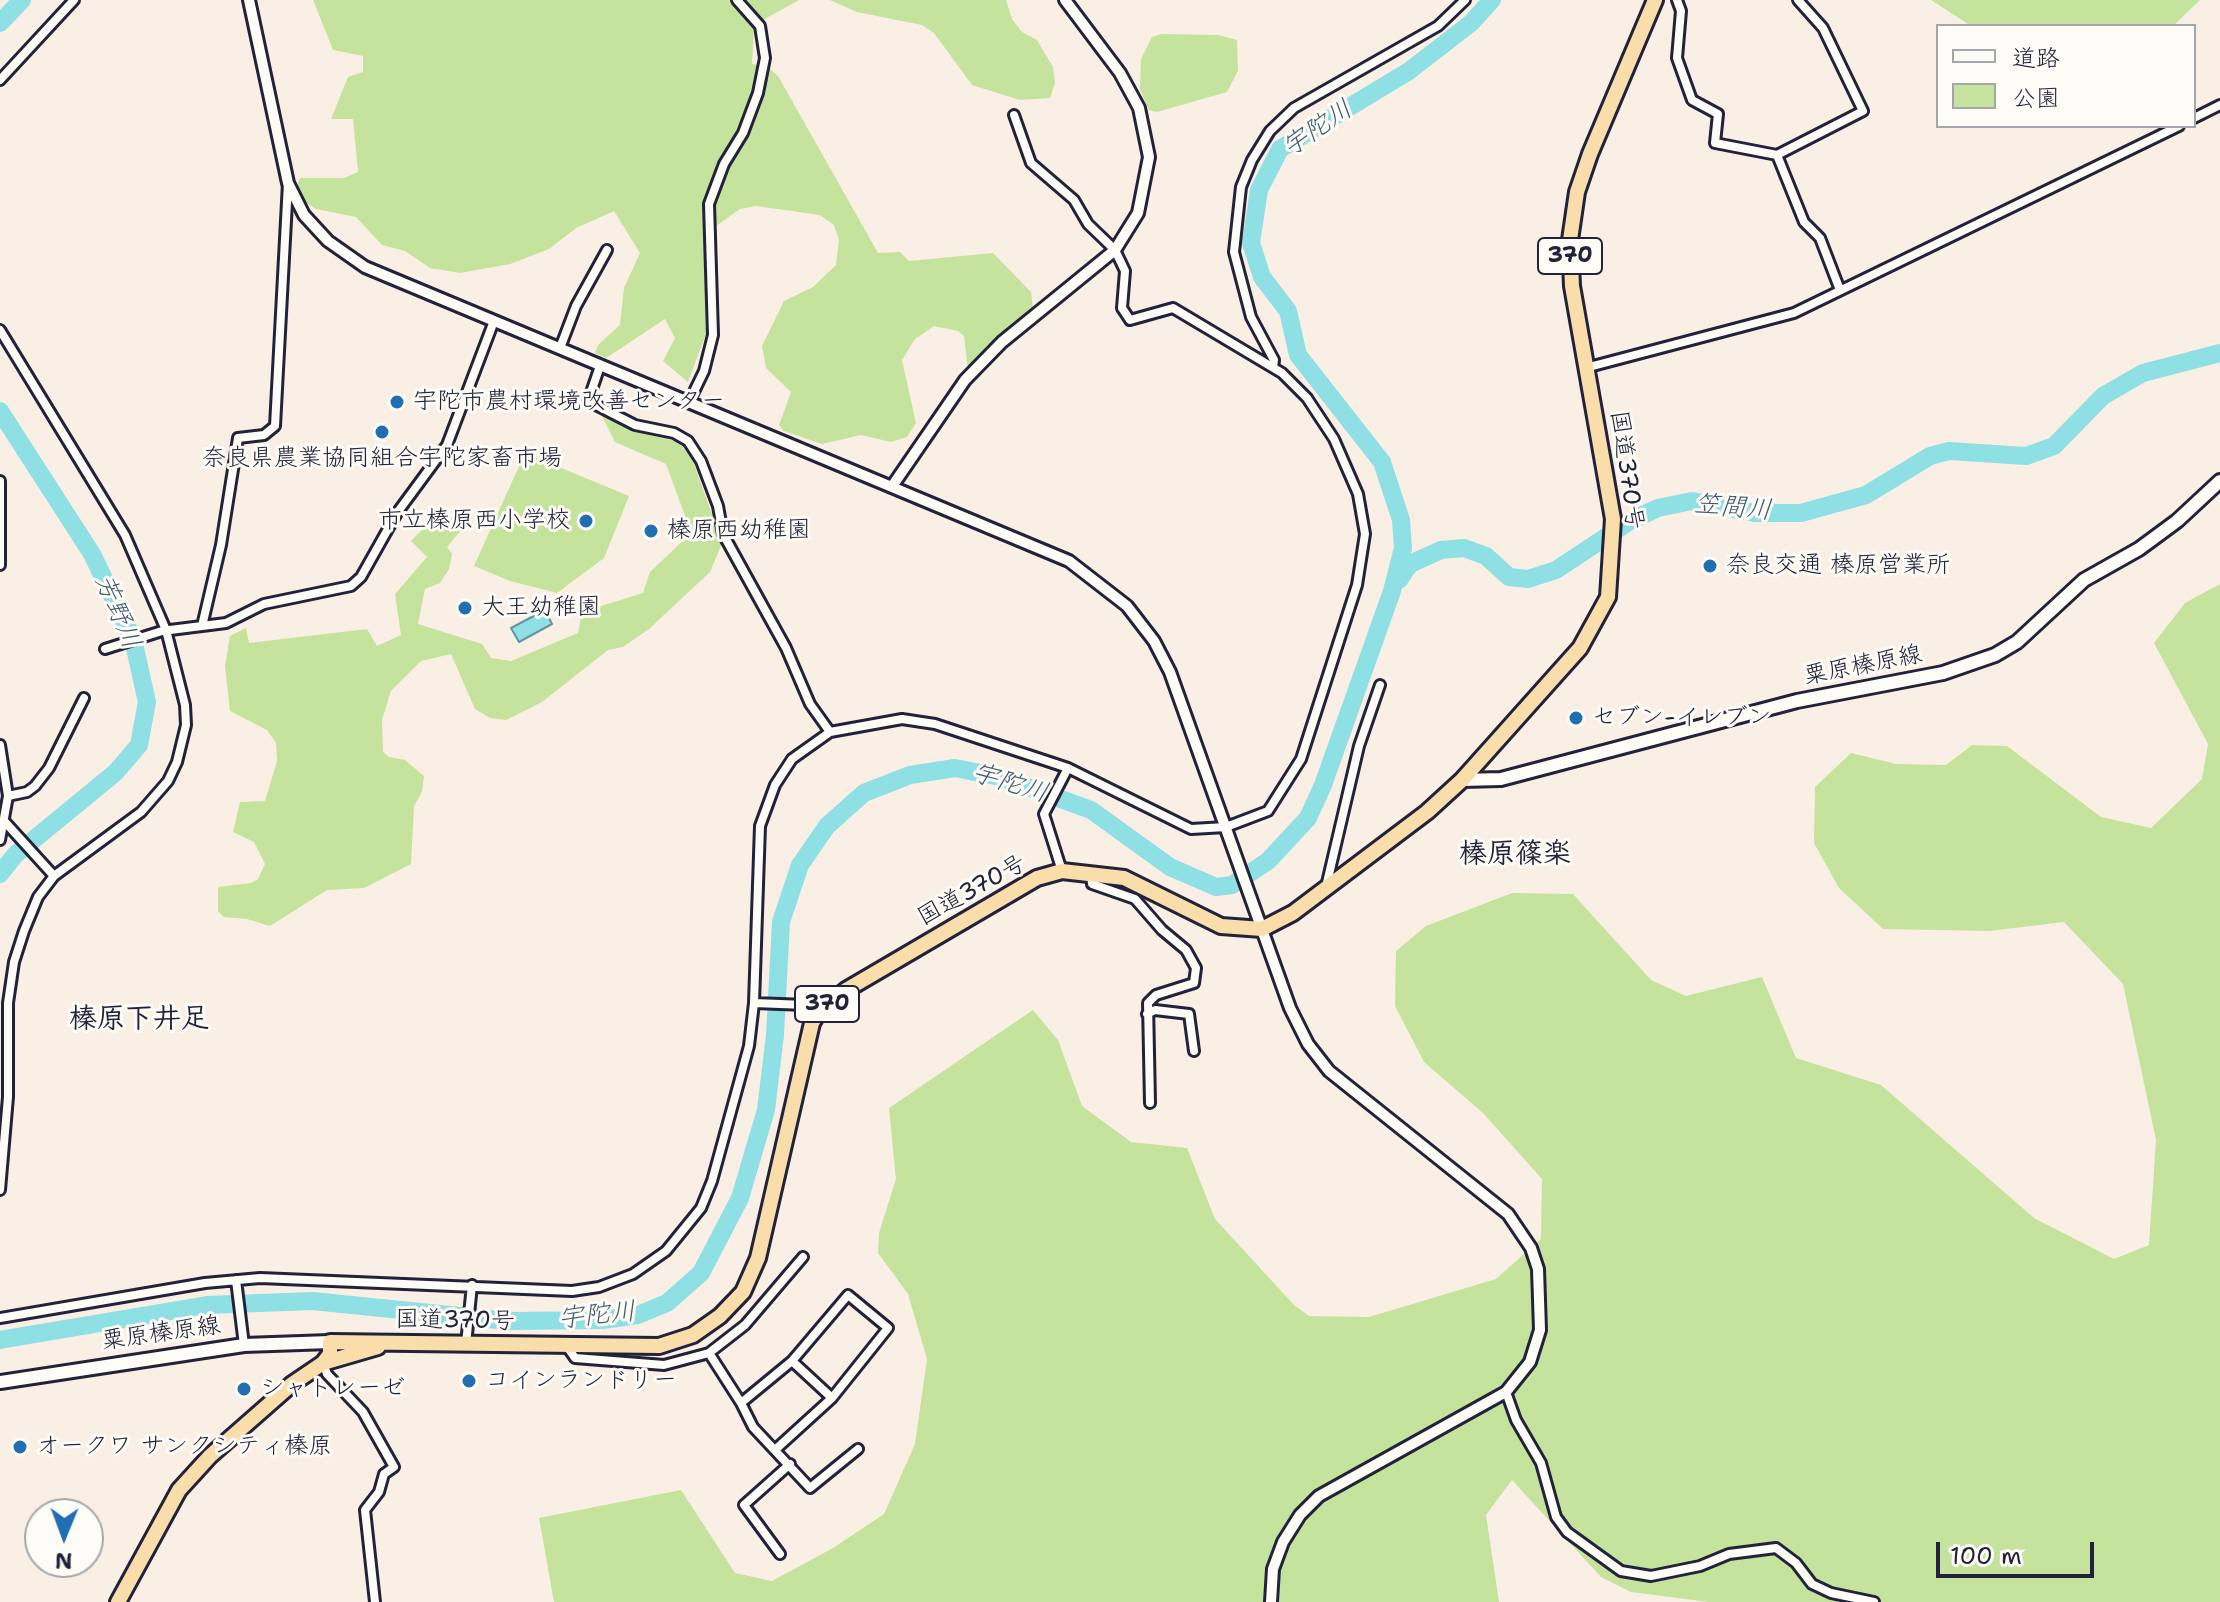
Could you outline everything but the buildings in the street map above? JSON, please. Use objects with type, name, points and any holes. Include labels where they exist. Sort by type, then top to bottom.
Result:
[{"type":"highway","name":"国道370号","points":[[330,1342],[466,1340],[659,1346],[693,1335],[732,1306],[758,1258],[807,1037],[818,1013],[846,990],[1037,878],[1062,871],[1124,878],[1221,926],[1262,929],[1293,913],[1427,812],[1462,780],[1593,630],[1608,597],[1614,525],[1571,267],[1577,192],[1655,0]]},
{"type":"highway","points":[[118,1602],[179,1490],[210,1456],[269,1404],[323,1363],[330,1354],[330,1342]]},
{"type":"highway","points":[[323,1363],[402,1342]]},
{"type":"main road","name":"粟原榛原線","points":[[1462,780],[1501,779],[1797,701],[1943,673],[1995,655],[2017,642],[2084,580],[2139,549],[2177,521],[2220,481]]},
{"type":"main road","name":"粟原榛原線","points":[[0,1382],[244,1345],[330,1342]]},
{"type":"street","points":[[0,80],[74,0]]},
{"type":"street","points":[[249,0],[288,183],[304,215],[328,241],[365,267],[1069,561],[1127,606],[1154,641],[1170,672],[1290,1008],[1308,1044],[1329,1071],[1508,1214],[1531,1248],[1538,1269],[1540,1330],[1530,1362],[1506,1392],[1319,1496],[1300,1515],[1283,1542],[1273,1569],[1271,1602]]},
{"type":"street","points":[[689,402],[704,371],[713,335],[709,204],[724,164],[743,133],[758,93],[765,58],[760,26],[737,0]]},
{"type":"street","points":[[893,485],[965,380],[1002,342],[1115,250],[1138,213],[1147,178],[1145,125],[1120,73],[1065,0]]},
{"type":"street","points":[[1273,367],[1274,360],[1251,317],[1234,252],[1241,187],[1252,160],[1270,131],[1294,108],[1438,26],[1465,0]]},
{"type":"street","points":[[1677,0],[1681,11],[1677,58],[1692,100],[1718,114],[1715,143],[1777,155],[1863,111],[1823,28],[1798,0]]},
{"type":"street","points":[[2196,117],[2220,105]]},
{"type":"street","points":[[0,1318],[237,1282],[336,1279],[572,1291],[599,1287],[633,1274],[666,1251],[701,1208],[712,1181],[749,1046],[756,1004],[760,826],[775,785],[792,759],[830,732],[902,719],[935,724],[1066,771],[1173,822],[1207,830],[1227,830],[1268,811],[1301,759],[1357,585],[1365,534],[1358,494],[1334,439],[1307,398],[1273,367],[1173,308],[1130,320],[1122,308],[1125,271],[1115,250],[1088,224],[1074,200],[1031,163],[1014,115]]},
{"type":"street","points":[[1589,367],[1794,313],[2175,128]]},
{"type":"street","points":[[1777,155],[1804,222],[1820,238],[1840,290]]},
{"type":"street","points":[[202,626],[221,545],[238,438],[264,435],[275,426],[288,183]]},
{"type":"street","points":[[560,348],[576,306],[607,250]]},
{"type":"street","points":[[105,649],[164,631],[226,623],[264,604],[351,586],[361,577],[397,513],[447,445],[494,321]]},
{"type":"street","points":[[0,330],[125,535],[164,631],[185,705],[186,725],[177,762],[168,781],[141,812],[50,872],[38,897],[14,962],[8,1003],[8,1097],[0,1190]]},
{"type":"street","points":[[600,366],[588,401],[635,425],[681,437],[688,441],[701,461],[718,506],[723,534],[786,648],[810,704],[830,732]]},
{"type":"street","points":[[0,481],[0,565]]},
{"type":"street","points":[[1326,888],[1327,869],[1359,746],[1380,685]]},
{"type":"street","points":[[8,796],[27,792],[49,768],[84,698]]},
{"type":"street","points":[[0,745],[8,796],[0,840]]},
{"type":"street","points":[[1062,871],[1044,814],[1066,771]]},
{"type":"street","points":[[5,822],[50,872]]},
{"type":"street","points":[[1091,872],[1092,884],[1135,899],[1162,930],[1186,950],[1194,963],[1197,975],[1194,983],[1156,995],[1148,1003],[1150,1103]]},
{"type":"street","points":[[756,1004],[804,1005],[818,1013]]},
{"type":"street","points":[[1147,1014],[1155,1010],[1183,1010],[1189,1014],[1194,1051]]},
{"type":"street","points":[[565,1345],[575,1358],[664,1365],[709,1353],[745,1325],[803,1257]]},
{"type":"street","points":[[237,1282],[244,1345]]},
{"type":"street","points":[[466,1340],[472,1287]]},
{"type":"street","points":[[741,1403],[792,1361],[848,1295],[888,1328],[832,1398],[776,1449]]},
{"type":"street","points":[[709,1353],[753,1427],[810,1488],[858,1449]]},
{"type":"street","points":[[792,1361],[832,1398]]},
{"type":"street","points":[[323,1363],[327,1374],[363,1412],[394,1467],[384,1474],[379,1492],[365,1510],[375,1602]]},
{"type":"street","points":[[1506,1392],[1516,1420],[1541,1463],[1556,1517],[1567,1532],[1621,1571],[1651,1576],[1700,1566],[1729,1554],[1776,1548],[1796,1563],[1812,1584],[1831,1593],[1874,1602]]},
{"type":"street","points":[[780,1554],[744,1505],[790,1464]]},
{"type":"green space","points":[[313,0],[799,0],[754,25],[752,64],[767,66],[778,76],[878,253],[900,252],[909,261],[993,253],[1031,292],[1033,309],[968,371],[964,336],[958,331],[934,326],[915,339],[902,360],[916,423],[907,437],[891,442],[861,435],[822,444],[784,431],[779,425],[791,392],[766,368],[762,346],[784,301],[813,287],[836,265],[839,240],[834,225],[820,215],[756,206],[740,209],[709,231],[705,246],[716,307],[688,382],[663,361],[675,338],[665,319],[606,358],[595,353],[598,345],[620,325],[624,288],[640,253],[614,211],[576,228],[549,249],[510,264],[460,273],[430,268],[405,251],[382,245],[356,217],[316,209],[302,200],[297,185],[300,178],[344,178],[358,172],[353,119],[331,119],[348,77],[363,72],[363,56],[333,50]]},
{"type":"green space","points":[[830,0],[1006,0],[1012,19],[1022,32],[1037,40],[1053,67],[1055,83],[1050,98],[1020,100],[972,85],[934,33],[922,25],[857,12]]},
{"type":"green space","points":[[1931,0],[2200,0],[2175,24],[1968,24]]},
{"type":"green space","points":[[1161,34],[1218,35],[1237,40],[1238,71],[1227,92],[1157,112],[1149,110],[1140,89],[1141,59],[1152,37]]},
{"type":"green space","points":[[601,414],[640,432],[678,442],[692,458],[722,543],[710,572],[649,629],[623,647],[608,650],[542,702],[506,720],[490,718],[475,709],[451,654],[421,661],[391,691],[382,720],[383,752],[389,757],[405,760],[424,776],[422,792],[414,806],[411,864],[364,888],[327,890],[270,926],[247,919],[224,917],[218,911],[218,887],[251,883],[258,879],[265,864],[254,842],[233,832],[240,802],[265,801],[277,761],[276,743],[267,730],[230,711],[225,666],[230,636],[246,628],[249,643],[367,629],[377,646],[401,635],[395,594],[427,557],[411,541],[433,519],[464,516],[468,522],[447,547],[452,554],[449,569],[440,583],[425,589],[418,624],[482,644],[491,658],[511,661],[578,633],[582,612],[643,593],[650,572],[685,539],[688,524],[666,464],[615,442]]},
{"type":"green space","points":[[525,453],[629,496],[604,558],[557,593],[510,581],[474,566]]},
{"type":"green space","points":[[2220,584],[2220,1602],[1709,1602],[1631,1592],[1601,1577],[1512,1480],[1486,1515],[1499,1602],[554,1602],[539,1518],[681,1490],[735,1573],[772,1581],[833,1548],[884,1514],[915,1444],[927,1359],[908,1294],[878,1253],[879,1233],[896,1179],[889,1108],[1033,1010],[1058,1040],[1082,1106],[1131,1142],[1187,1148],[1215,1219],[1294,1305],[1309,1316],[1369,1317],[1496,1279],[1541,1239],[1542,1179],[1483,1113],[1424,1062],[1395,1006],[1396,951],[1426,926],[1512,893],[1573,894],[1651,980],[1686,996],[1762,977],[1796,1058],[1881,1085],[2034,1218],[2114,1259],[2149,1245],[2156,1140],[2123,984],[2064,922],[1989,931],[1883,929],[1839,888],[1814,843],[1815,787],[1851,753],[1896,764],[1946,765],[1972,745],[2007,746],[2101,817],[2151,828],[2202,779],[2208,744],[2154,643],[2185,603]]},
{"type":"water","points":[[545,610],[552,624],[519,642],[511,628]]},
{"type":"waterway","name":"芳野川","points":[[0,23],[22,0]]},
{"type":"waterway","name":"宇陀川","points":[[0,1340],[207,1305],[313,1301],[508,1321],[603,1320],[638,1315],[667,1303],[701,1273],[740,1198],[766,1110],[775,1035],[781,922],[800,865],[827,826],[864,793],[910,775],[955,768],[1000,777],[1091,810],[1170,867],[1216,887],[1232,885],[1268,861],[1308,818],[1323,785],[1392,591],[1403,548],[1401,520],[1382,462],[1298,355],[1288,311],[1262,277],[1251,243],[1259,190],[1280,149],[1409,71],[1471,23],[1492,0]]},
{"type":"waterway","name":"笠間川","points":[[1399,580],[1410,564],[1441,550],[1464,548],[1486,556],[1509,577],[1528,579],[1556,570],[1630,521],[1658,508],[1692,501],[1754,513],[1801,513],[1866,495],[1930,456],[1949,451],[2026,456],[2054,446],[2103,396],[2143,373],[2220,353]]},
{"type":"waterway","name":"芳野川","points":[[0,411],[92,554],[133,639],[147,702],[139,745],[116,772],[15,855],[0,874]]},
{"type":"place","name":"宇陀市農村環境改善センター","points":[[397,402]]},
{"type":"place","name":"奈良県農業協同組合宇陀家畜市場","points":[[382,432]]},
{"type":"place","name":"市立榛原西小学校","points":[[586,521]]},
{"type":"place","name":"榛原西幼稚園","points":[[651,531]]},
{"type":"place","name":"奈良交通 榛原営業所","points":[[1710,566]]},
{"type":"place","name":"大王幼稚園","points":[[465,608]]},
{"type":"place","name":"セブン-イレブン","points":[[1576,718]]},
{"type":"place","name":"コインランドリー","points":[[469,1381]]},
{"type":"place","name":"シャトレーゼ","points":[[244,1389]]},
{"type":"place","name":"オークワ サンクシティ榛原","points":[[20,1447]]},
{"type":"district","name":"榛原篠楽","points":[[1515,855]]},
{"type":"district","name":"榛原下井足","points":[[139,1020]]}]
